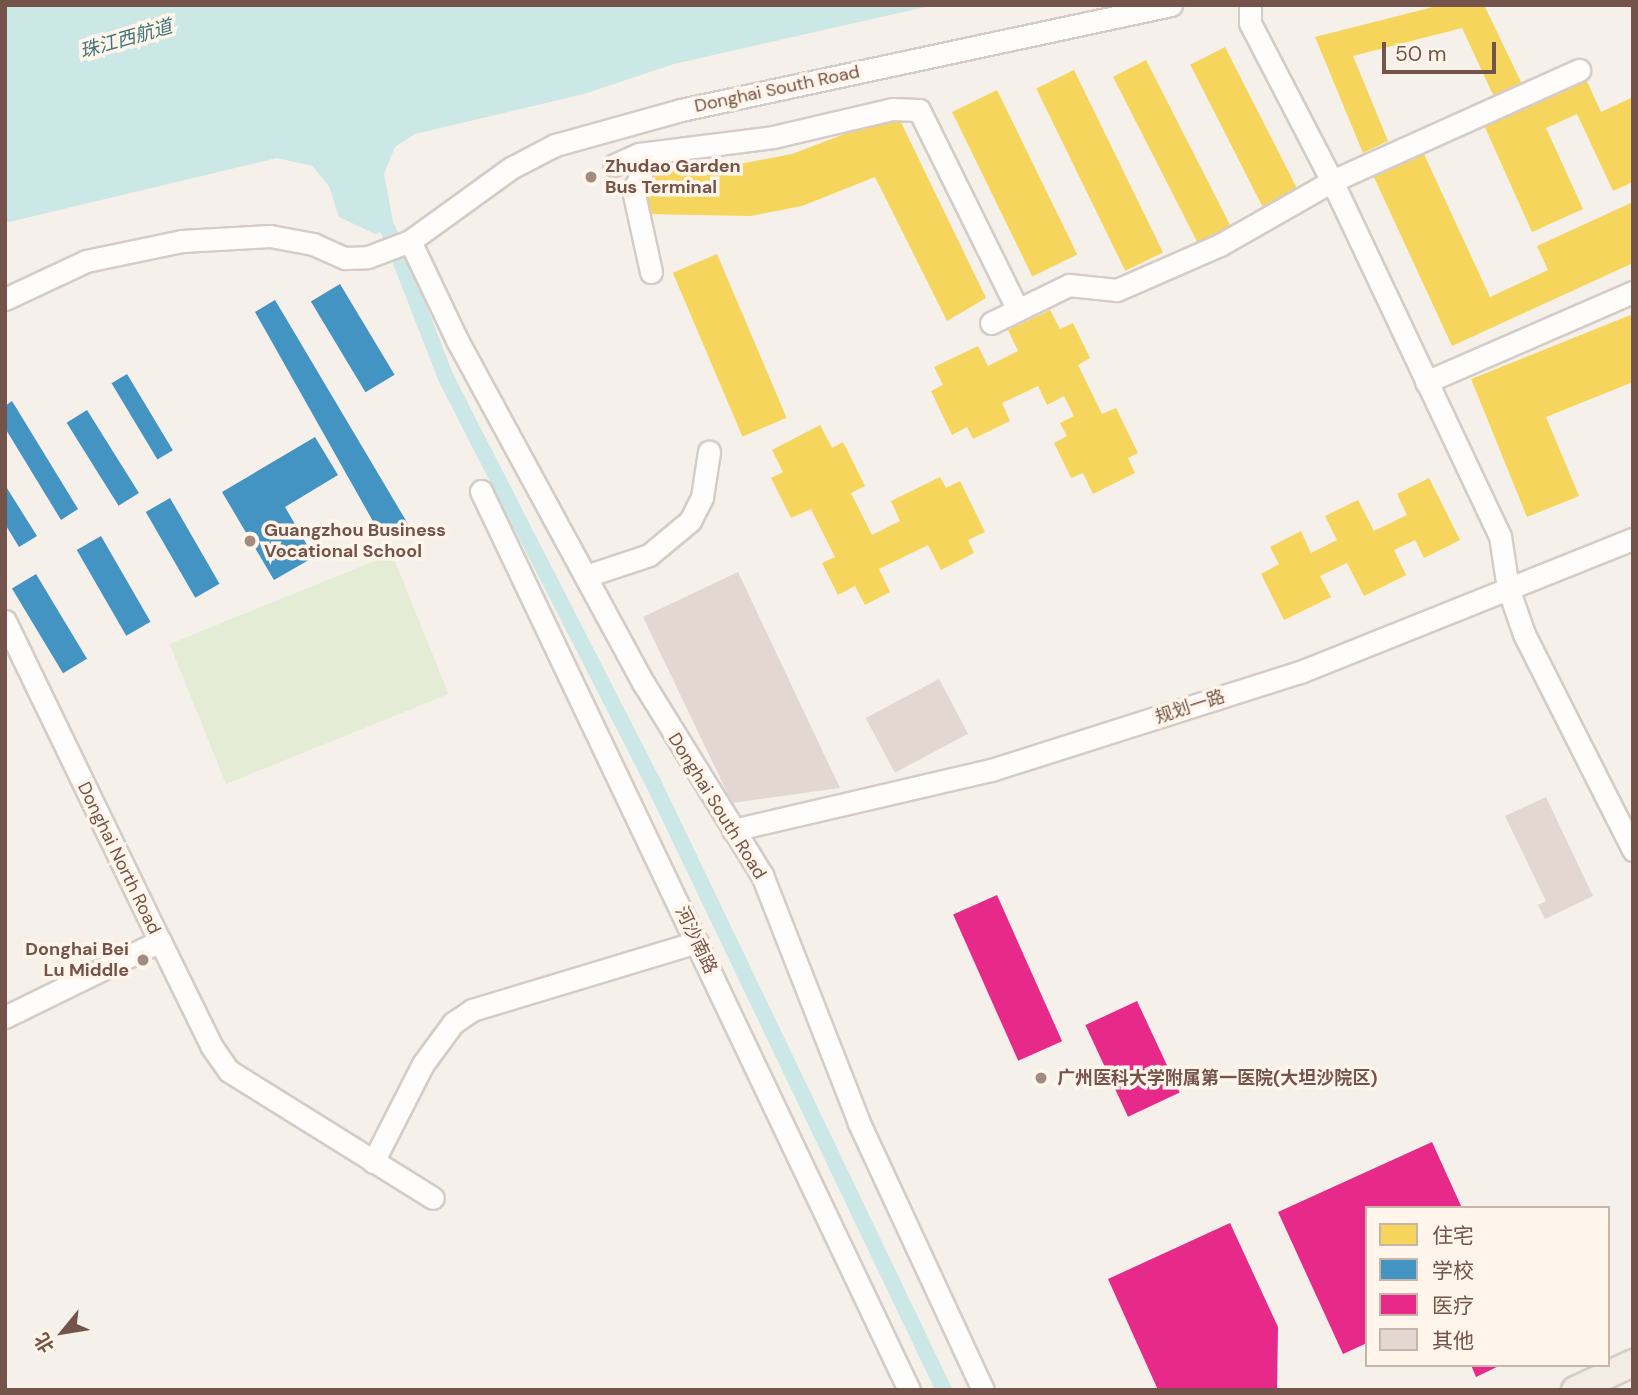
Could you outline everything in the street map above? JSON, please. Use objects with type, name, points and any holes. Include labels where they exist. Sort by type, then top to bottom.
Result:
[{"type":"main road","points":[[1575,1390],[1633,1363]]},
{"type":"main road","points":[[1611,1390],[1633,1380]]},
{"type":"street","name":"Donghai South Road","points":[[5,299],[86,261],[182,241],[270,236],[313,244],[345,258],[375,255],[404,244],[510,168],[555,145],[681,110],[1171,5]]},
{"type":"street","points":[[1250,5],[1250,23],[1332,181],[1500,536],[1508,588],[1524,634],[1633,850]]},
{"type":"street","points":[[991,323],[1069,285],[1117,290],[1220,245],[1332,181],[1579,70]]},
{"type":"street","points":[[614,165],[639,155],[773,136],[892,109],[919,110],[1018,310]]},
{"type":"street","points":[[639,155],[641,176],[633,190],[651,272]]},
{"type":"street","name":"Donghai South Road","points":[[404,244],[666,723],[767,886],[859,1123],[983,1390]]},
{"type":"street","points":[[1426,382],[1633,292]]},
{"type":"street","points":[[586,576],[649,555],[690,521],[702,497],[709,452]]},
{"type":"street","name":"河沙南路","points":[[481,491],[909,1390]]},
{"type":"street","name":"规划一路","points":[[733,830],[1004,766],[1300,672],[1633,538]]},
{"type":"street","name":"Donghai North Road","points":[[5,621],[160,941],[5,1017]]},
{"type":"street","points":[[160,941],[212,1047],[229,1071],[433,1198]]},
{"type":"street","points":[[373,1162],[423,1064],[453,1023],[472,1010],[696,942]]},
{"type":"green space","points":[[392,554],[449,694],[226,784],[169,644]]},
{"type":"water","name":"珠江西航道","points":[[5,5],[934,5],[674,64],[584,94],[415,134],[395,147],[384,174],[394,227],[375,234],[339,217],[329,186],[312,166],[277,158],[5,223]]},
{"type":"building: 住宅","points":[[1441,5],[1484,5],[1522,84],[1495,99],[1462,28],[1353,56],[1388,141],[1363,153],[1315,37]]},
{"type":"building: 住宅","points":[[1225,47],[1297,189],[1262,206],[1190,65]]},
{"type":"building: 住宅","points":[[1146,60],[1230,226],[1197,243],[1113,77]]},
{"type":"building: 住宅","points":[[1074,70],[1163,252],[1125,271],[1036,88]]},
{"type":"building: 住宅","points":[[1585,77],[1601,112],[1633,97],[1633,182],[1613,191],[1577,114],[1546,128],[1583,209],[1532,232],[1483,123]]},
{"type":"building: 住宅","points":[[997,90],[1077,254],[1032,276],[952,112]]},
{"type":"building: 住宅","points":[[897,114],[986,298],[947,321],[875,177],[802,206],[751,216],[645,214],[649,168],[739,164],[792,154]]},
{"type":"building: 住宅","points":[[1422,150],[1490,297],[1548,270],[1537,246],[1633,202],[1633,263],[1452,346],[1372,173]]},
{"type":"building: 住宅","points":[[717,254],[787,418],[742,437],[673,273]]},
{"type":"building: 住宅","points":[[1050,310],[1060,329],[1073,323],[1090,358],[1078,365],[1102,414],[1116,408],[1138,453],[1128,458],[1135,473],[1093,494],[1083,473],[1071,478],[1054,443],[1067,436],[1060,423],[1074,416],[1064,396],[1047,405],[1038,386],[1002,403],[1010,421],[973,439],[967,427],[952,435],[931,391],[943,385],[934,367],[978,346],[988,366],[1018,351],[1008,330]]},
{"type":"building: 住宅","points":[[1633,314],[1633,382],[1546,417],[1579,496],[1527,517],[1471,379]]},
{"type":"building: 住宅","points":[[820,425],[832,448],[843,442],[865,486],[851,493],[872,535],[900,521],[891,501],[940,477],[946,488],[960,481],[985,532],[968,540],[974,553],[941,570],[928,545],[879,569],[890,592],[865,605],[855,586],[838,595],[822,563],[835,557],[811,509],[791,518],[771,478],[783,472],[772,450]]},
{"type":"building: 住宅","points":[[1429,478],[1460,540],[1424,558],[1415,540],[1394,550],[1406,575],[1364,596],[1347,563],[1320,576],[1331,597],[1284,620],[1261,574],[1279,564],[1270,547],[1301,531],[1311,553],[1337,540],[1325,516],[1358,500],[1374,531],[1407,515],[1397,494]]},
{"type":"building: 学校","points":[[340,284],[395,375],[365,392],[311,302]]},
{"type":"building: 学校","points":[[275,300],[408,524],[383,539],[255,312]]},
{"type":"building: 学校","points":[[127,374],[173,450],[157,460],[112,383]]},
{"type":"building: 学校","points":[[12,401],[78,509],[61,520],[5,428],[5,406]]},
{"type":"building: 学校","points":[[87,410],[139,493],[119,506],[67,423]]},
{"type":"building: 学校","points":[[315,437],[338,475],[285,507],[314,557],[274,580],[222,492]]},
{"type":"building: 学校","points":[[5,485],[37,536],[19,547],[5,524]]},
{"type":"building: 学校","points":[[170,498],[220,584],[195,598],[146,512]]},
{"type":"building: 学校","points":[[101,536],[150,622],[126,636],[77,550]]},
{"type":"building: 学校","points":[[36,574],[87,659],[63,673],[12,588]]},
{"type":"building: 医疗","points":[[997,895],[1062,1041],[1018,1061],[953,915]]},
{"type":"building: 医疗","points":[[1137,1001],[1180,1093],[1128,1117],[1085,1025]]},
{"type":"building: 医疗","points":[[1432,1142],[1461,1206],[1365,1206],[1365,1344],[1343,1354],[1278,1212]]},
{"type":"building: 医疗","points":[[1230,1223],[1278,1327],[1277,1390],[1158,1390],[1108,1279]]},
{"type":"building: 医疗","points":[[1472,1367],[1497,1367],[1476,1377]]},
{"type":"building: 其他","points":[[738,572],[840,788],[732,803],[643,617]]},
{"type":"building: 其他","points":[[939,679],[968,734],[895,773],[866,718]]},
{"type":"building: 其他","points":[[1546,797],[1593,896],[1545,919],[1538,905],[1546,901],[1505,816]]},
{"type":"waterway","points":[[388,229],[446,378],[652,780],[944,1390]]},
{"type":"place","name":"Zhudao Garden Bus Terminal","points":[[591,177]]},
{"type":"place","name":"Guangzhou Business Vocational School","points":[[250,541]]},
{"type":"place","name":"Donghai Bei Lu Middle","points":[[143,960]]},
{"type":"place","name":"广州医科大学附属第一医院(大坦沙院区)","points":[[1041,1078]]}]
